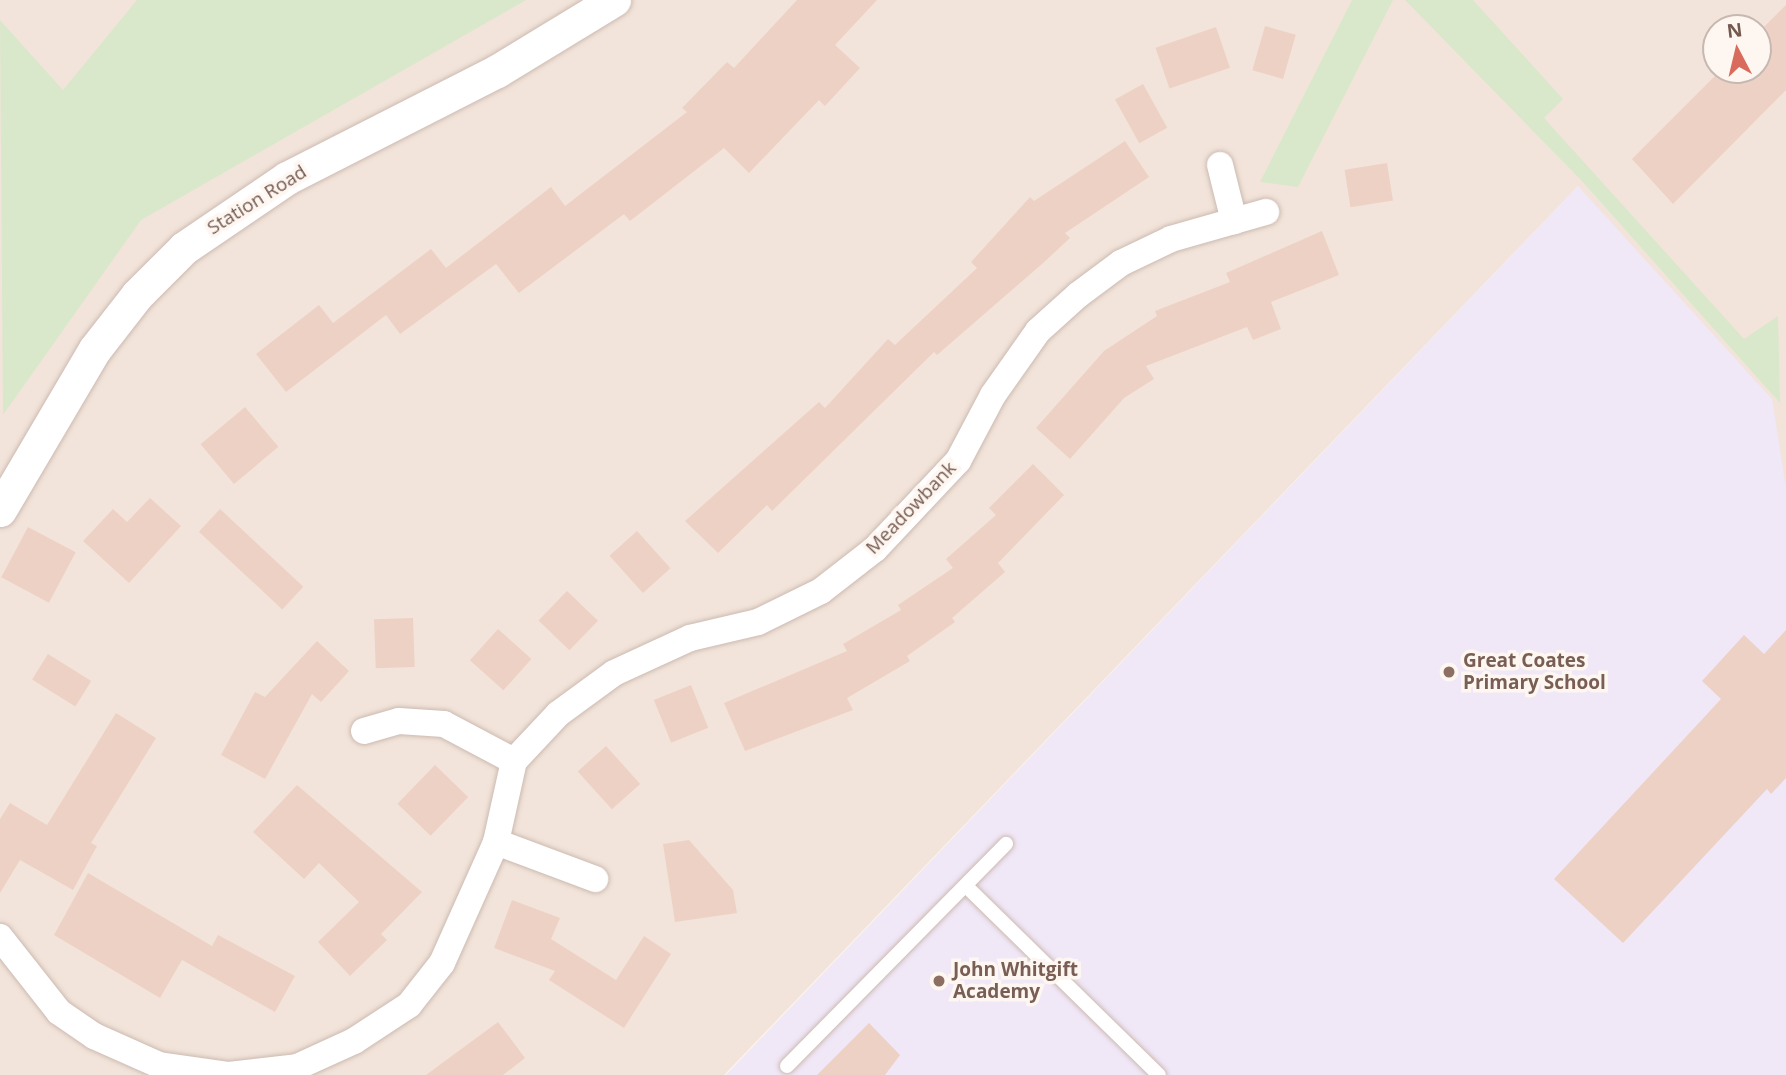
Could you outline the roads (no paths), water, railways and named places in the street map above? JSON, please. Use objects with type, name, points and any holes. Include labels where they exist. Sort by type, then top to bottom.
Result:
[{"type":"street","name":"Station Road","points":[[0,510],[95,349],[137,295],[184,248],[287,178],[497,71],[614,0]]},
{"type":"street","points":[[1220,164],[1234,221]]},
{"type":"street","name":"Meadowbank","points":[[514,761],[558,714],[614,673],[690,638],[758,622],[821,591],[875,549],[958,461],[993,396],[1038,331],[1078,295],[1121,263],[1171,239],[1266,212]]},
{"type":"street","points":[[0,937],[59,1012],[94,1036],[159,1065],[229,1075],[297,1067],[354,1041],[409,1005],[442,963],[496,842],[514,761],[444,724],[399,720],[364,731]]},
{"type":"street","points":[[496,842],[596,878]]},
{"type":"lane","points":[[787,1066],[1006,844]]},
{"type":"lane","points":[[966,886],[1159,1075]]},
{"type":"place","name":"Great Coates Primary School","points":[[1449,672]]},
{"type":"place","name":"John Whitgift Academy","points":[[939,981]]}]
